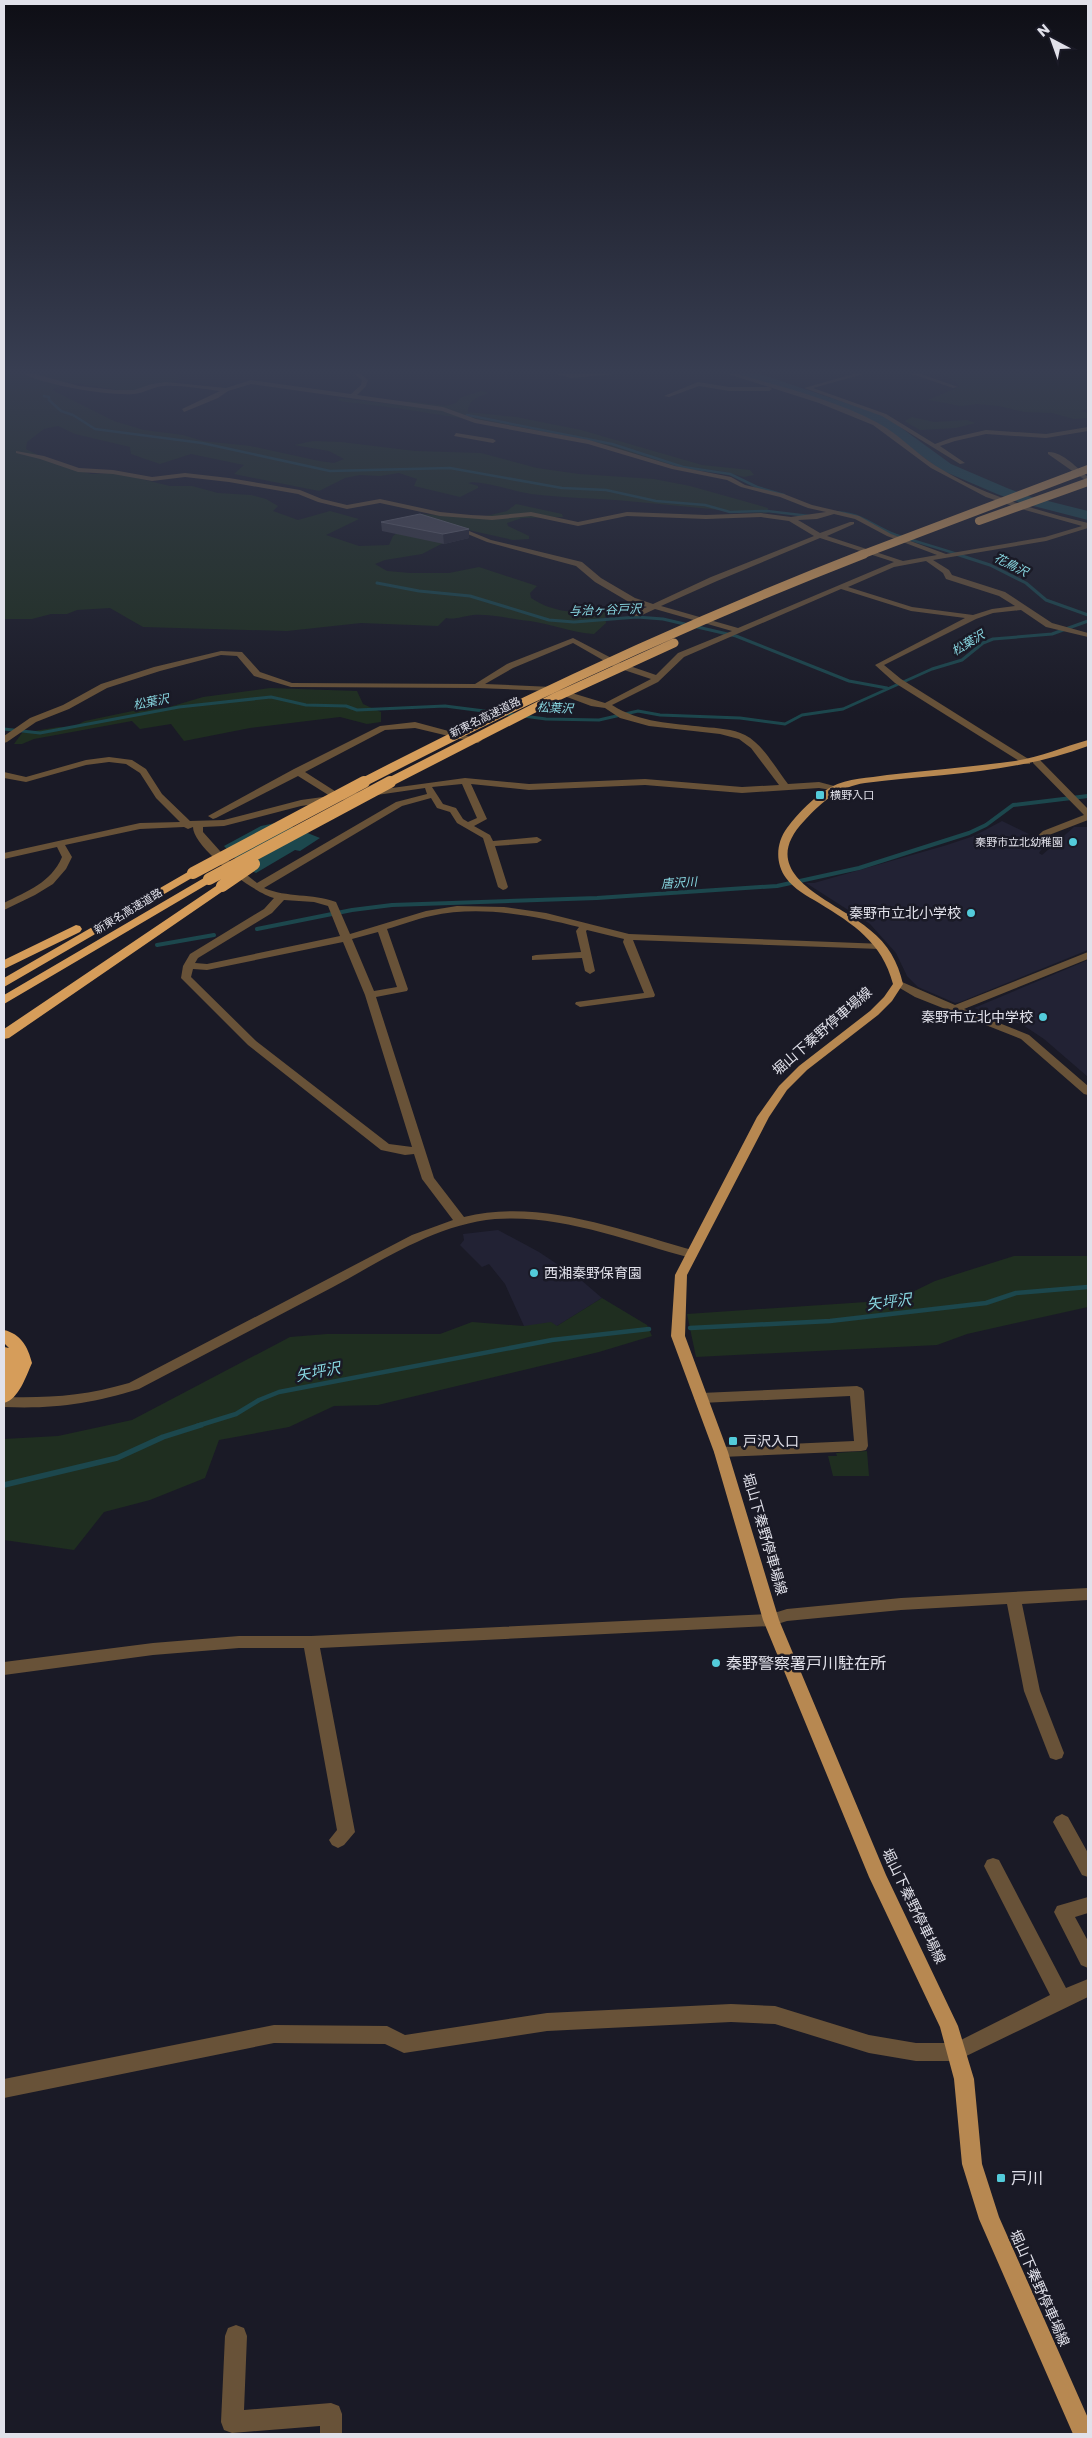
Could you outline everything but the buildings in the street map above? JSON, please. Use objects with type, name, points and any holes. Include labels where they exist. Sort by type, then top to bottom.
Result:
[{"type":"highway","name":"新東名高速道路","points":[[4,983],[193,873],[416,754],[648,643],[880,548],[1041,487]]},
{"type":"highway","name":"新東名高速道路","points":[[4,1000],[208,879],[498,726],[672,644],[899,550],[1072,487]]},
{"type":"highway","points":[[4,1035],[330,813]]},
{"type":"highway","points":[[4,965],[193,873]]},
{"type":"highway","points":[[4,1336],[20,1348],[24,1363],[4,1396]]},
{"type":"highway","points":[[4,1352],[10,1358],[9,1371],[4,1382]]},
{"type":"main road","points":[[898,984],[896,971],[880,946],[854,920],[800,887],[790,877],[784,862],[783,848],[787,834],[834,789],[852,784],[913,775],[1032,762],[1069,752],[1088,743]]},
{"type":"main road","name":"堀山下秦野停車場線","points":[[898,984],[888,999],[874,1013],[803,1068],[783,1088],[763,1117],[681,1275],[678,1336],[721,1452],[771,1620],[878,1877],[928,1978],[949,2026],[964,2079],[972,2164],[989,2219],[1084,2434]]},
{"type":"street","points":[[269,487],[300,492],[320,502],[347,507],[380,501],[440,514],[492,518],[530,514],[578,524],[627,514],[706,517],[761,515],[791,519],[816,518],[831,511]]},
{"type":"street","points":[[746,487],[782,495],[801,504],[857,517],[889,535],[946,555]]},
{"type":"street","points":[[975,487],[1018,508],[1088,525]]},
{"type":"street","points":[[440,514],[457,529],[468,534],[579,564],[598,580],[632,600],[736,631]]},
{"type":"street","points":[[791,519],[820,536],[901,563]]},
{"type":"street","points":[[637,614],[700,585],[852,523]]},
{"type":"street","points":[[607,706],[609,702],[657,678],[681,655],[841,586],[901,563],[1046,539],[1088,525]]},
{"type":"street","points":[[927,559],[946,572],[949,577],[1002,594],[1042,622],[1088,636]]},
{"type":"street","points":[[841,586],[911,609],[974,617]]},
{"type":"street","points":[[1020,608],[992,611],[974,617],[881,663],[880,667],[901,682],[1032,762],[1065,791],[1088,816],[1046,832],[1036,842]]},
{"type":"street","points":[[477,686],[484,680],[528,658],[573,640],[613,663],[657,678]]},
{"type":"street","points":[[4,740],[32,720],[66,707],[104,686],[157,669],[221,653],[235,653],[244,658],[257,674],[291,685],[477,686],[552,689],[594,704],[607,706],[619,714],[652,724],[721,731],[742,737],[754,746],[786,788]]},
{"type":"street","points":[[213,816],[383,728],[416,724],[478,740]]},
{"type":"street","points":[[4,775],[15,780],[29,780],[68,766],[111,760],[137,765],[160,797],[193,826],[212,851],[241,877],[281,897],[321,900],[332,904],[370,995],[392,1060],[417,1150],[428,1179],[461,1222]]},
{"type":"street","points":[[297,772],[338,797]]},
{"type":"street","points":[[464,782],[482,819],[468,825]]},
{"type":"street","points":[[4,856],[140,826],[193,826],[224,823],[301,803],[427,785],[464,782],[529,787],[636,782],[742,790],[819,785],[834,789]]},
{"type":"street","points":[[427,785],[440,806],[453,810],[460,821],[487,837],[503,886]]},
{"type":"street","points":[[258,887],[399,804],[433,795]]},
{"type":"street","points":[[489,844],[537,840]]},
{"type":"street","points":[[4,907],[54,880],[64,870],[67,858],[58,843]]},
{"type":"street","points":[[281,897],[268,911],[194,956],[188,966],[186,978],[252,1043],[385,1147],[405,1151],[417,1150]]},
{"type":"street","points":[[188,966],[207,967],[346,938],[430,913],[457,909],[504,910],[546,916],[629,937],[880,946]]},
{"type":"street","points":[[585,926],[581,931],[590,971]]},
{"type":"street","points":[[370,995],[403,989],[381,928]]},
{"type":"street","points":[[580,1004],[650,995],[628,942],[629,937]]},
{"type":"street","points":[[536,958],[587,955]]},
{"type":"street","points":[[956,1009],[1088,955]]},
{"type":"street","points":[[898,984],[919,995],[1025,1037],[1088,1092]]},
{"type":"street","points":[[4,1402],[51,1403],[100,1396],[134,1386],[416,1238],[461,1222],[496,1215],[554,1219],[692,1254]]},
{"type":"street","points":[[701,1398],[857,1391],[861,1446],[721,1452]]},
{"type":"street","points":[[4,1670],[153,1649],[239,1642],[311,1642],[771,1620],[787,1615],[892,1604],[1088,1594]]},
{"type":"street","points":[[1013,1598],[1032,1691],[1056,1753]]},
{"type":"street","points":[[311,1642],[346,1832],[338,1840]]},
{"type":"street","points":[[1062,1822],[1088,1869]]},
{"type":"street","points":[[993,1866],[1062,1999]]},
{"type":"street","points":[[1088,1905],[1063,1912],[1088,1959]]},
{"type":"street","points":[[4,2089],[274,2034],[387,2035],[404,2044],[547,2022],[732,2012],[775,2015],[869,2044],[916,2052],[956,2052],[1088,1988]]},
{"type":"street","points":[[236,2336],[232,2422],[331,2414],[331,2434]]},
{"type":"shaded area","points":[[4,487],[195,487],[218,493],[251,495],[266,499],[278,506],[273,511],[298,520],[330,511],[359,519],[326,535],[359,546],[389,545],[393,536],[423,514],[478,518],[507,511],[516,504],[562,514],[563,517],[522,518],[507,523],[508,526],[529,536],[529,539],[513,540],[432,522],[449,540],[422,554],[385,560],[375,564],[387,571],[410,573],[449,573],[479,567],[537,586],[530,593],[531,598],[547,606],[565,611],[595,610],[605,612],[606,623],[594,634],[530,621],[480,615],[453,619],[446,618],[438,626],[361,623],[287,631],[143,627],[110,608],[77,610],[67,614],[51,614],[32,619],[4,619]]},
{"type":"shaded area","points":[[298,487],[327,487],[319,491]]},
{"type":"shaded area","points":[[417,487],[478,487],[460,497]]},
{"type":"shaded area","points":[[500,487],[693,487],[768,508],[767,513],[749,512],[524,493]]},
{"type":"shaded area","points":[[270,688],[357,691],[363,704],[381,712],[381,722],[367,724],[340,717],[250,728],[184,741],[171,724],[140,729],[132,721],[34,739],[22,744],[14,744],[22,733],[59,727],[70,728],[85,721],[142,709],[166,708],[203,697]]},
{"type":"shaded area","name":"秦野市立北小学校","points":[[1002,821],[1029,834],[1024,837],[1043,847],[1039,853],[1042,855],[1074,827],[1088,827],[1088,950],[960,1002],[955,1003],[918,987],[907,976],[896,953],[870,924],[806,883],[814,883],[947,845],[974,836]]},
{"type":"shaded area","points":[[280,822],[320,838],[300,851],[295,850],[256,873],[243,867],[224,846],[261,826]]},
{"type":"shaded area","name":"秦野市立北中学校","points":[[1088,960],[1088,1077],[1044,1039],[1023,1025],[974,1008]]},
{"type":"shaded area","name":"西湘秦野保育園","points":[[498,1230],[539,1252],[581,1280],[602,1298],[557,1326],[524,1326],[505,1284],[489,1264],[482,1267],[460,1245],[464,1240],[463,1234]]},
{"type":"shaded area","points":[[1014,1256],[1088,1256],[1088,1307],[967,1334],[937,1345],[696,1357],[687,1314],[896,1300],[935,1281]]},
{"type":"shaded area","points":[[602,1298],[647,1325],[652,1336],[599,1352],[378,1405],[334,1406],[289,1427],[219,1440],[205,1478],[150,1500],[104,1512],[74,1550],[4,1540],[4,1439],[58,1436],[132,1420],[290,1337],[327,1334],[440,1334],[472,1322],[524,1326],[551,1322],[557,1326]]},
{"type":"shaded area","points":[[867,1451],[869,1476],[833,1476],[828,1456],[837,1456],[836,1453]]},
{"type":"waterway","name":"花鳥沢","points":[[555,487],[606,490],[656,501],[705,505],[730,512],[767,511],[809,516]]},
{"type":"waterway","points":[[757,487],[784,495]]},
{"type":"waterway","points":[[992,487],[1023,499],[1088,516]]},
{"type":"waterway","name":"花鳥沢","points":[[831,512],[851,514],[896,535],[960,555]]},
{"type":"waterway","name":"花鳥沢","points":[[956,554],[990,565],[1026,583],[1046,600],[1088,615]]},
{"type":"waterway","name":"与治ヶ谷戸沢","points":[[377,583],[419,591],[470,596],[549,620],[574,622],[637,617],[663,619],[736,636],[849,681],[887,688]]},
{"type":"waterway","name":"松葉沢","points":[[4,729],[40,733],[179,707],[271,697],[306,705],[346,706],[357,710],[445,706],[546,719],[599,720],[638,711],[660,715],[740,718],[785,724],[802,715],[843,709],[932,669],[962,660],[983,643],[993,639],[1052,634],[1088,621]]},
{"type":"waterway","name":"唐沢川","points":[[257,929],[352,910],[392,905],[597,898],[777,886],[859,868],[969,833],[986,825],[1013,805],[1088,796]]},
{"type":"waterway","name":"唐沢川","points":[[157,945],[214,935]]},
{"type":"waterway","name":"矢坪沢","points":[[690,1328],[830,1321],[986,1303],[1016,1293],[1088,1287]]},
{"type":"waterway","name":"矢坪沢","points":[[197,1426],[236,1414],[259,1400],[279,1392],[552,1340],[649,1329]]},
{"type":"waterway","name":"矢坪沢","points":[[4,1485],[117,1458],[163,1437],[201,1425]]},
{"type":"place","name":"横野入口","points":[[820,795]]},
{"type":"place","name":"秦野市立北幼稚園","points":[[1073,842]]},
{"type":"place","name":"秦野市立北小学校","points":[[971,913]]},
{"type":"place","name":"秦野市立北中学校","points":[[1043,1017]]},
{"type":"place","name":"西湘秦野保育園","points":[[534,1273]]},
{"type":"place","name":"戸沢入口","points":[[733,1441]]},
{"type":"place","name":"秦野警察署戸川駐在所","points":[[716,1663]]},
{"type":"place","name":"戸川","points":[[1001,2178]]}]
